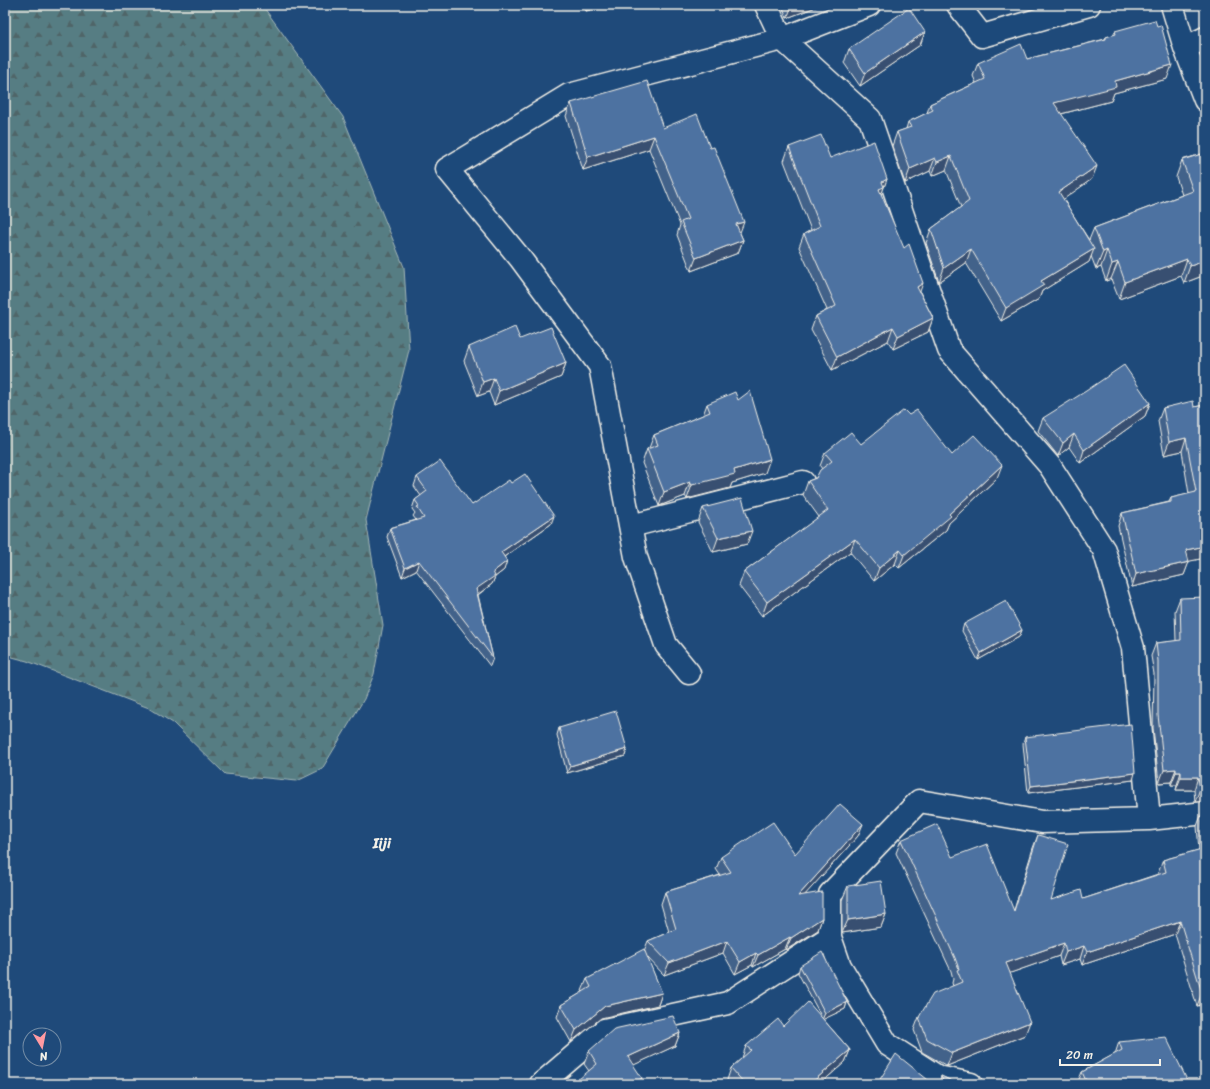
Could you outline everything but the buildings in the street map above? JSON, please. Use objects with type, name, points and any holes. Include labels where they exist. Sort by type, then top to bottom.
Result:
[{"type":"street","points":[[766,5],[782,39],[870,119],[949,350],[1050,466],[1104,550],[1133,648],[1149,819]]},
{"type":"street","points":[[689,673],[666,645],[636,557],[600,366],[520,258],[447,169],[569,96],[782,39],[868,5]]},
{"type":"street","points":[[958,5],[982,36],[1089,5]]},
{"type":"street","points":[[1172,5],[1185,48],[1205,100]]},
{"type":"street","points":[[1185,48],[1205,38]]},
{"type":"street","points":[[631,526],[803,482]]},
{"type":"street","points":[[971,1084],[938,1077],[887,1044],[840,966],[830,937],[830,894],[920,801],[1042,822],[1149,819],[1205,813]]},
{"type":"street","points":[[541,1084],[604,1030],[728,1003],[830,937]]},
{"type":"green space","points":[[5,5],[262,5],[343,117],[404,267],[409,350],[366,520],[383,625],[374,674],[364,699],[322,769],[297,781],[225,774],[173,723],[149,708],[27,661],[5,655]]},
{"type":"district","name":"Iiji","points":[[382,843]]}]
